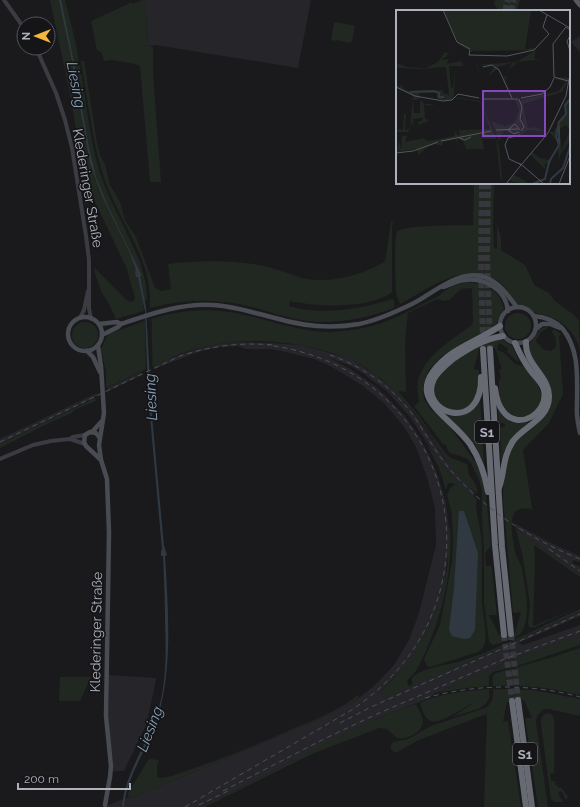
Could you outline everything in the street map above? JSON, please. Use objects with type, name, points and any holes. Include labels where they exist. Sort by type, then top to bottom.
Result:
[{"type":"highway","points":[[492,501],[488,493],[482,465],[476,454],[463,436],[431,405],[427,387],[429,377],[448,357],[500,326]]},
{"type":"highway","points":[[484,364],[481,374],[479,394],[473,406],[460,413],[451,413],[442,410],[432,395],[434,379],[438,372],[455,357],[478,343],[503,336]]},
{"type":"highway","points":[[498,491],[501,482],[504,460],[508,449],[521,432],[539,419],[549,404],[548,388],[529,359],[526,349],[526,342]]},
{"type":"highway","points":[[491,374],[499,404],[502,411],[507,416],[518,420],[525,420],[533,417],[539,411],[544,402],[544,389],[524,362],[515,343]]},
{"type":"highway","name":"S1","points":[[490,348],[504,579],[511,634]]},
{"type":"highway","name":"S1","points":[[483,349],[492,501],[504,634]]},
{"type":"highway","name":"S1","points":[[526,807],[515,700],[532,807]]},
{"type":"main road","points":[[576,0],[580,5]]},
{"type":"main road","points":[[440,288],[445,283],[459,278],[480,276],[497,284],[517,307]]},
{"type":"main road","points":[[102,335],[121,324],[154,313],[183,306],[213,305],[245,310],[298,324],[339,326],[359,324],[377,319],[414,303],[440,288],[463,280],[477,280],[492,285],[505,299],[508,310]]},
{"type":"main road","points":[[517,307],[527,309],[534,316],[536,321],[536,329],[533,336],[526,342],[515,343],[507,339],[503,336],[500,326],[502,317],[508,310],[517,307]]},
{"type":"main road","points":[[534,316],[552,321],[565,331],[571,337],[579,356],[580,367],[576,407],[580,433]]},
{"type":"main road","points":[[101,373],[93,357],[87,351],[77,349],[72,346],[69,338],[70,327],[73,322],[80,318],[91,319],[99,324],[117,322],[121,324]]},
{"type":"main road","points":[[99,324],[102,335],[98,346],[104,412],[99,444],[93,448],[86,446],[84,439],[85,435],[92,432],[102,421]]},
{"type":"main road","points":[[536,329],[542,324],[550,324],[565,331]]},
{"type":"main road","points":[[87,351],[98,346]]},
{"type":"main road","points":[[92,432],[100,437]]},
{"type":"main road","name":"Klederinger Straße","points":[[99,444],[101,460],[107,479],[109,532],[106,716],[111,766],[105,805]]},
{"type":"main road","name":"Klederinger Straße","points":[[86,446],[101,460]]},
{"type":"street","points":[[4,0],[16,17]]},
{"type":"street","name":"Klederinger Straße","points":[[40,56],[56,93],[72,148],[89,260],[89,308],[91,319]]},
{"type":"street","name":"Klederinger Straße","points":[[80,318],[89,289]]},
{"type":"street","points":[[0,459],[33,445],[85,435]]},
{"type":"street","points":[[70,439],[86,446]]},
{"type":"shaded area","points":[[50,0],[65,0],[76,46],[90,130],[99,170],[109,197],[135,251],[145,280],[147,300],[143,302],[144,311],[116,319],[102,293],[94,271],[95,268],[126,300],[131,302],[134,301],[135,298],[127,269],[96,204],[86,176],[56,28],[56,16],[53,16]]},
{"type":"shaded area","points":[[59,0],[61,0],[89,148],[96,177],[107,204],[142,276],[140,276],[146,308],[152,416],[164,546],[167,555],[165,556],[168,657],[163,697],[154,727],[129,783],[124,807],[122,807],[127,782],[154,723],[161,700],[166,643],[163,556],[161,556],[162,549],[148,394],[145,311],[138,277],[136,277],[136,270],[129,251],[102,196],[90,163],[70,51]]},
{"type":"shaded area","points":[[145,0],[311,0],[298,68],[156,45],[148,46]]},
{"type":"shaded area","points":[[145,0],[148,46],[153,47],[153,73],[161,182],[150,182],[140,66],[112,60],[104,61],[102,53],[97,50],[91,21],[131,2],[133,4]]},
{"type":"shaded area","points":[[495,0],[520,0],[517,10],[496,10],[494,3]]},
{"type":"shaded area","points":[[336,22],[355,26],[352,41],[350,43],[331,40],[334,23]]},
{"type":"shaded area","points":[[580,36],[580,52],[571,42]]},
{"type":"shaded area","points":[[81,61],[84,61],[100,155],[105,164],[110,185],[120,202],[125,220],[136,237],[155,288],[162,291],[171,289],[168,264],[189,262],[221,261],[253,264],[304,279],[326,280],[347,277],[366,271],[385,262],[391,221],[393,222],[391,293],[369,302],[356,304],[314,305],[290,301],[289,306],[315,311],[328,311],[367,306],[392,299],[394,300],[394,308],[356,319],[337,322],[317,322],[301,320],[252,307],[226,302],[188,301],[150,308],[149,283],[143,263],[105,181],[94,136]]},
{"type":"shaded area","points":[[474,184],[494,184],[494,248],[497,249],[497,226],[501,237],[501,250],[525,265],[535,286],[549,293],[555,301],[574,315],[579,321],[580,350],[576,340],[567,327],[553,318],[536,313],[528,307],[517,304],[501,283],[485,275],[473,273],[448,279],[435,284],[400,304],[397,296],[396,284],[395,252],[397,232],[401,229],[410,228],[473,225]]},
{"type":"shaded area","points":[[466,282],[480,284],[491,288],[499,296],[504,309],[498,319],[497,325],[492,329],[464,342],[442,356],[428,371],[423,386],[424,399],[429,407],[450,427],[479,467],[486,495],[491,546],[485,553],[486,566],[491,566],[492,570],[497,615],[489,615],[499,635],[515,633],[521,612],[513,613],[503,497],[504,466],[513,444],[548,408],[528,353],[529,344],[540,329],[547,327],[541,332],[536,341],[544,350],[551,351],[556,347],[556,339],[552,332],[553,330],[554,329],[561,334],[559,336],[563,394],[549,423],[523,450],[532,508],[534,510],[520,509],[513,516],[512,521],[514,549],[522,567],[525,584],[527,602],[526,619],[519,635],[493,645],[489,642],[484,602],[482,490],[479,480],[471,463],[466,458],[450,453],[446,445],[443,444],[414,406],[419,402],[417,386],[418,380],[428,361],[441,348],[472,325],[472,288],[461,289],[449,300],[444,301],[438,299],[408,313],[405,342],[406,392],[398,391],[420,417],[446,454],[449,457],[467,464],[469,474],[476,486],[478,494],[467,485],[449,463],[418,417],[403,399],[375,374],[360,364],[347,358],[317,349],[286,343],[255,341],[224,343],[205,347],[177,355],[152,366],[151,319],[161,316],[180,312],[209,310],[242,314],[304,330],[330,332],[344,331],[387,321],[439,296],[451,287]]},
{"type":"shaded area","points":[[518,313],[527,317],[531,326],[527,335],[518,339],[509,335],[505,326],[509,317]]},
{"type":"shaded area","points":[[145,321],[146,369],[106,388],[106,368],[101,349],[108,334]]},
{"type":"shaded area","points":[[85,322],[94,326],[98,335],[94,344],[85,348],[76,344],[72,335],[76,326]]},
{"type":"shaded area","points":[[501,339],[512,346],[519,361],[507,352],[508,348],[499,343],[497,350],[503,352],[515,364],[523,366],[536,381],[542,395],[539,406],[529,417],[518,418],[509,413],[502,404],[499,396],[499,380],[501,378],[499,369],[502,369],[495,348],[479,349],[474,369],[479,370],[476,395],[473,402],[465,409],[453,412],[438,404],[433,389],[435,381],[441,372],[471,350]]},
{"type":"shaded area","points":[[238,342],[300,345],[351,359],[376,375],[408,404],[445,459],[475,493],[474,497],[468,493],[445,468],[410,417],[387,391],[351,366],[328,357],[352,370],[375,386],[405,416],[420,438],[429,455],[438,476],[446,503],[449,545],[445,580],[440,601],[420,645],[406,665],[380,692],[385,698],[418,682],[492,652],[580,612],[580,616],[519,643],[523,645],[580,625],[580,635],[519,657],[435,693],[430,698],[378,718],[226,795],[199,807],[103,807],[129,797],[129,799],[315,721],[356,700],[374,686],[394,665],[409,640],[419,613],[436,545],[435,508],[427,477],[416,447],[405,428],[384,403],[363,386],[332,367],[314,359],[294,354],[272,349],[246,349],[238,346],[220,347],[198,352],[154,369],[153,366],[197,349],[219,344]]},
{"type":"shaded area","points":[[141,372],[142,375],[109,391],[107,388]]},
{"type":"shaded area","points":[[97,393],[98,396],[0,444],[0,439]]},
{"type":"shaded area","points":[[95,398],[96,401],[74,410],[72,413],[0,448],[0,444]]},
{"type":"shaded area","points":[[480,398],[484,464],[470,438],[446,415],[462,416],[466,414],[474,408]]},
{"type":"shaded area","points":[[497,407],[504,417],[511,422],[531,422],[504,452],[501,461],[500,428],[505,426],[505,424],[499,422]]},
{"type":"shaded area","points":[[428,447],[464,488],[477,499],[477,511],[482,543],[482,603],[486,633],[485,644],[478,652],[430,667],[427,666],[424,659],[440,625],[452,562],[452,514],[447,495],[451,487],[454,485],[458,486],[448,483],[446,490],[439,468]]},
{"type":"shaded area","points":[[459,511],[464,511],[478,553],[475,630],[470,638],[464,639],[452,636],[449,630],[454,588]]},
{"type":"shaded area","points":[[516,524],[553,544],[580,556],[580,562],[573,560],[572,563],[580,567],[580,574],[519,531],[516,528]]},
{"type":"shaded area","points":[[449,529],[450,561],[448,577],[441,608],[431,638],[418,667],[407,681],[409,687],[385,698],[380,692],[405,666],[424,636],[439,604],[447,569]]},
{"type":"shaded area","points":[[516,529],[580,574],[580,577],[534,545],[533,626],[580,607],[533,628],[529,627],[530,606],[527,583]]},
{"type":"shaded area","points":[[580,609],[580,612],[412,686],[412,678],[421,672],[476,656]]},
{"type":"shaded area","points":[[580,635],[580,645],[523,664],[493,672],[489,676],[489,686],[435,693],[519,657]]},
{"type":"shaded area","points":[[580,648],[580,695],[537,687],[493,686],[492,680],[494,674],[496,673]]},
{"type":"shaded area","points":[[109,675],[156,678],[146,725],[124,771],[113,771],[108,729]]},
{"type":"shaded area","points":[[60,677],[91,677],[80,701],[59,701]]},
{"type":"shaded area","points":[[489,689],[489,698],[486,704],[478,709],[452,717],[472,703],[438,721],[429,720],[425,716],[420,703],[445,695]]},
{"type":"shaded area","points":[[493,689],[533,690],[580,699],[580,716],[544,709],[537,716],[536,722],[548,807],[538,807],[525,718],[532,718],[524,700],[507,702],[503,722],[508,721],[521,807],[484,807],[486,714],[419,740],[397,752],[394,752],[391,749],[393,742],[408,739],[431,726],[485,708],[492,700]]},
{"type":"shaded area","points":[[358,695],[359,697],[356,700],[315,721],[129,799],[128,793],[148,760],[159,760],[157,766],[157,777],[161,778],[172,776],[218,760],[318,718],[335,710]]},
{"type":"shaded area","points":[[416,704],[423,722],[420,729],[409,737],[397,738],[387,729],[379,728],[312,754],[205,807],[199,807],[360,726]]},
{"type":"shaded area","points":[[548,713],[554,718],[554,773],[550,773],[551,781],[555,781],[555,784],[559,788],[561,787],[568,797],[566,800],[561,791],[558,793],[563,802],[555,802],[551,799],[541,725],[542,718]]},
{"type":"tunnel","points":[[505,10],[508,0]]},
{"type":"tunnel","points":[[511,10],[514,0]]},
{"type":"tunnel","points":[[482,184],[481,269],[483,339]]},
{"type":"tunnel","points":[[488,184],[487,256],[490,349]]},
{"type":"tunnel","points":[[511,634],[518,700]]},
{"type":"tunnel","points":[[504,635],[512,701]]},
{"type":"railway","points":[[0,442],[180,356],[226,346],[249,344],[273,345]]},
{"type":"railway","points":[[185,807],[350,711],[401,666],[433,613],[446,555],[442,498],[421,444],[385,398],[334,364],[268,345]]},
{"type":"railway","points":[[330,355],[366,372],[398,397],[415,418],[453,473],[480,500],[511,523],[545,543],[580,559]]},
{"type":"railway","points":[[549,549],[580,571]]},
{"type":"railway","points":[[340,723],[371,707],[580,614]]},
{"type":"railway","points":[[223,791],[326,738],[377,714],[502,660],[580,631]]},
{"type":"railway","points":[[425,698],[464,690],[502,687],[541,689],[580,697]]},
{"type":"railway","points":[[199,805],[228,791]]},
{"type":"water label","name":"Liesing","points":[[76,85]]},
{"type":"water label","name":"Liesing","points":[[151,397]]},
{"type":"water label","name":"Liesing","points":[[150,729]]}]
